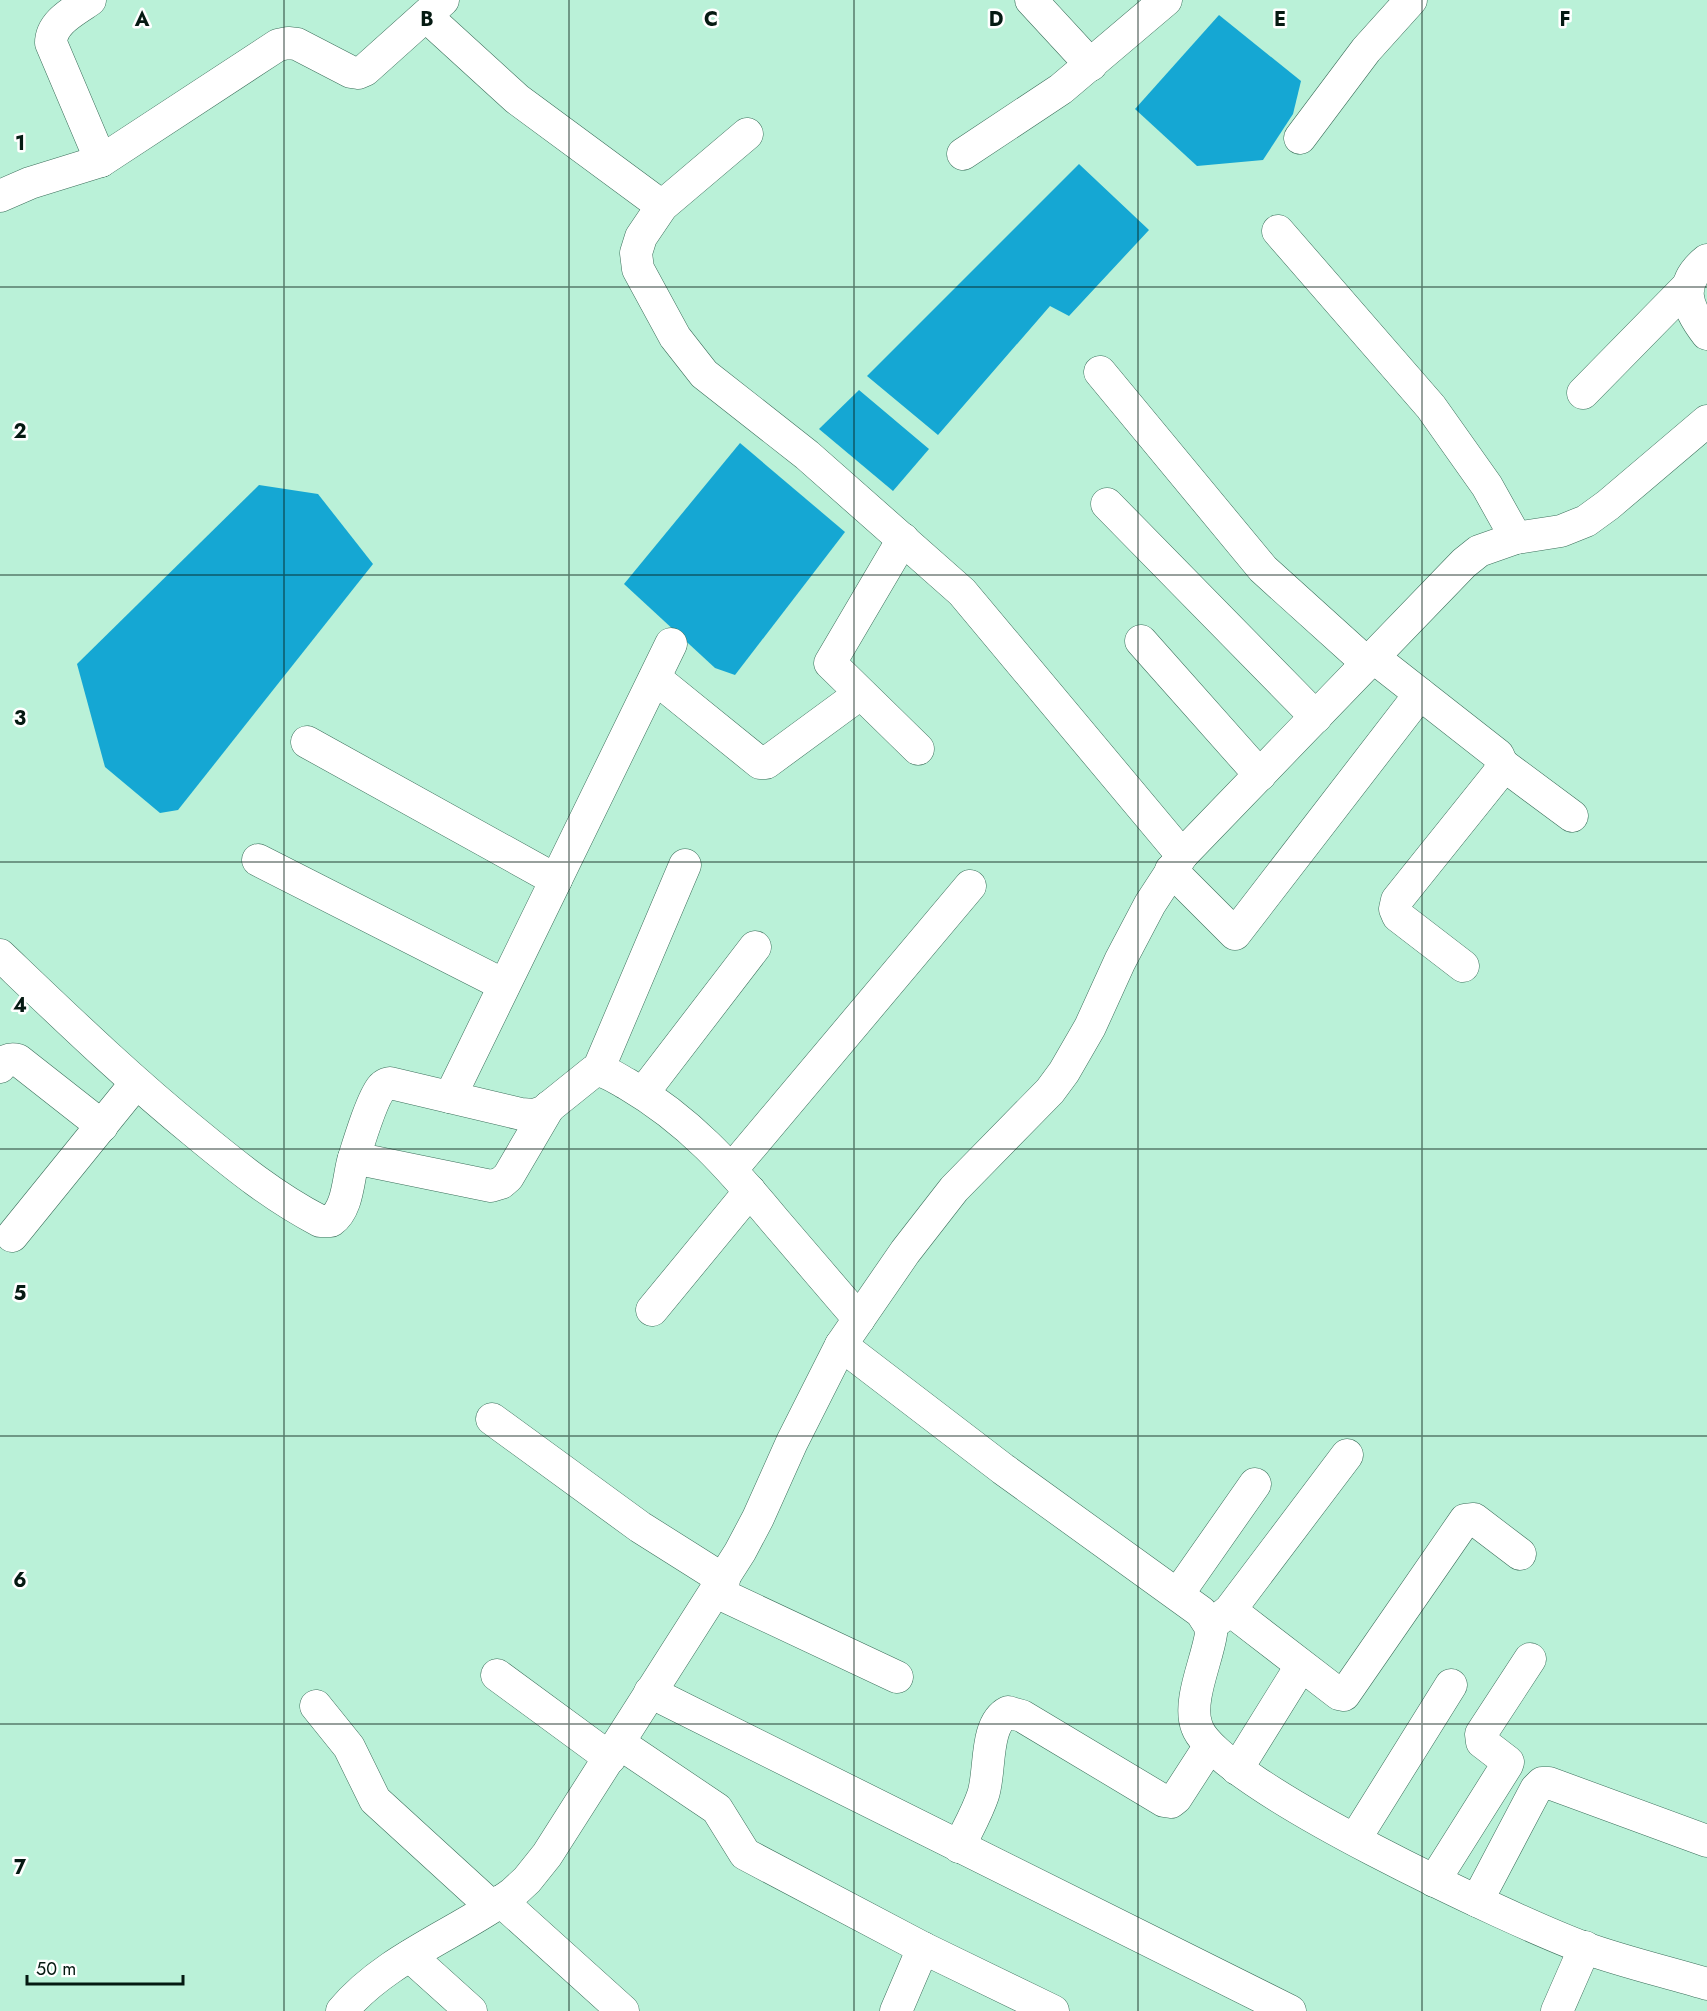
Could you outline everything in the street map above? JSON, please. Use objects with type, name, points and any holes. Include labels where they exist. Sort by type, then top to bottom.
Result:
[{"type":"street","points":[[90,0],[58,23],[51,34],[51,43],[101,161]]},
{"type":"street","points":[[1031,0],[1091,65]]},
{"type":"street","points":[[963,154],[1061,89],[1166,0]]},
{"type":"street","points":[[1300,138],[1366,50],[1411,0]]},
{"type":"street","points":[[0,196],[30,183],[101,161],[278,45],[297,44],[351,72],[365,70],[434,8],[517,99],[662,206]]},
{"type":"street","points":[[747,134],[662,206],[641,237],[636,253],[638,269],[675,338],[704,374],[807,455],[963,592],[1235,934],[1420,694]]},
{"type":"street","points":[[1278,231],[1431,407],[1487,486],[1516,538]]},
{"type":"street","points":[[1583,393],[1687,287],[1692,277],[1707,260]]},
{"type":"street","points":[[1687,287],[1687,299],[1691,309],[1707,334]]},
{"type":"street","points":[[1100,372],[1263,569],[1370,660],[1420,694],[1498,755],[1502,764],[1572,816]]},
{"type":"street","points":[[342,2011],[361,1992],[410,1956],[496,1904],[527,1880],[547,1855],[720,1586],[759,1518],[792,1442],[841,1345],[906,1252],[954,1189],[1050,1091],[1064,1072],[1090,1027],[1135,932],[1177,862],[1464,563],[1479,551],[1516,538],[1561,531],[1586,521],[1707,421]]},
{"type":"street","points":[[1107,504],[1316,717]]},
{"type":"street","points":[[903,539],[830,663],[918,749]]},
{"type":"street","points":[[1141,641],[1260,775]]},
{"type":"street","points":[[450,1097],[671,644]]},
{"type":"street","points":[[655,678],[760,763],[766,763],[860,694]]},
{"type":"street","points":[[307,742],[556,880]]},
{"type":"street","points":[[1463,966],[1398,916],[1395,909],[1397,900],[1498,774],[1502,764]]},
{"type":"street","points":[[258,860],[504,985]]},
{"type":"street","points":[[0,955],[136,1083],[255,1183],[320,1221],[331,1221],[339,1214],[354,1158],[378,1094],[386,1083],[534,1115],[549,1107],[598,1070],[685,865]]},
{"type":"street","points":[[652,1310],[741,1180],[970,886]]},
{"type":"street","points":[[643,1093],[755,947]]},
{"type":"street","points":[[0,1067],[12,1059],[18,1060],[102,1126]]},
{"type":"street","points":[[598,1070],[643,1093],[685,1124],[741,1180],[859,1319]]},
{"type":"street","points":[[12,1236],[136,1083]]},
{"type":"street","points":[[354,1158],[491,1186],[501,1183],[508,1177],[549,1107]]},
{"type":"street","points":[[841,1345],[1003,1469],[1201,1612],[1220,1618],[1301,1666],[1339,1694],[1344,1695],[1347,1692],[1466,1520],[1474,1519],[1520,1554]]},
{"type":"street","points":[[492,1419],[720,1586],[897,1677]]},
{"type":"street","points":[[1347,1455],[1220,1618],[1210,1642],[1195,1702],[1197,1728],[1209,1747],[1237,1769],[1307,1813],[1434,1881],[1585,1947],[1707,1984]]},
{"type":"street","points":[[1178,1594],[1255,1484]]},
{"type":"street","points":[[1434,1881],[1507,1765],[1508,1762],[1504,1758],[1482,1742],[1481,1734],[1530,1659]]},
{"type":"street","points":[[1237,1769],[1301,1666]]},
{"type":"street","points":[[497,1675],[615,1750],[717,1809],[745,1854],[923,1948],[1053,2011]]},
{"type":"street","points":[[1355,1839],[1451,1685]]},
{"type":"street","points":[[650,1692],[1290,2011]]},
{"type":"street","points":[[316,1706],[349,1747],[375,1800],[622,2011]]},
{"type":"street","points":[[959,1847],[984,1793],[994,1728],[1001,1715],[1008,1712],[1015,1712],[1171,1802],[1176,1798],[1209,1747]]},
{"type":"street","points":[[1477,1901],[1536,1789],[1542,1783],[1549,1783],[1707,1841]]},
{"type":"street","points":[[1557,2011],[1585,1947]]},
{"type":"street","points":[[896,2011],[923,1948]]},
{"type":"street","points":[[410,1956],[471,2011]]},
{"type":"water","points":[[1219,15],[1301,81],[1293,114],[1263,160],[1197,166],[1135,109]]},
{"type":"water","points":[[1079,164],[1149,230],[1069,316],[1050,306],[938,435],[867,376]]},
{"type":"water","points":[[859,390],[929,449],[893,491],[819,429]]},
{"type":"water","points":[[740,443],[845,532],[735,675],[715,668],[624,584]]},
{"type":"water","points":[[259,485],[318,494],[373,564],[178,810],[160,813],[105,767],[77,664]]}]
